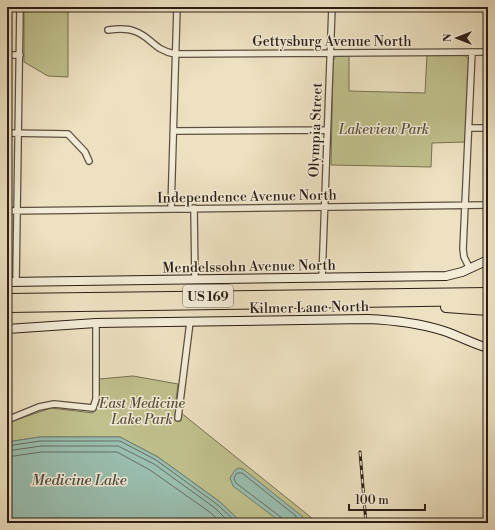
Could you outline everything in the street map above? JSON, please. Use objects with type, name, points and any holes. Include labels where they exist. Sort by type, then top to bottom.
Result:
[{"type":"highway","points":[[409,294],[488,288]]},
{"type":"highway","name":"US 169","points":[[7,299],[488,293]]},
{"type":"highway","name":"US 169","points":[[7,307],[488,300]]},
{"type":"highway","points":[[358,302],[488,310]]},
{"type":"street","points":[[16,282],[20,7]]},
{"type":"street","points":[[171,209],[177,7]]},
{"type":"street","name":"Olympia Street","points":[[322,278],[332,7]]},
{"type":"street","name":"Gettysburg Avenue North","points":[[108,30],[133,30],[145,37],[156,47],[166,52],[176,54],[488,52]]},
{"type":"street","points":[[470,269],[464,257],[463,249],[472,52]]},
{"type":"street","points":[[7,55],[20,55]]},
{"type":"street","points":[[469,128],[488,128]]},
{"type":"street","points":[[174,131],[327,130]]},
{"type":"street","points":[[7,133],[68,134],[85,152],[89,161]]},
{"type":"street","name":"Independence Avenue North","points":[[7,210],[488,205]]},
{"type":"street","points":[[194,208],[195,280]]},
{"type":"street","name":"Mendelssohn Avenue North","points":[[7,282],[446,276],[470,269],[488,260]]},
{"type":"street","name":"Kilmer Lane North","points":[[7,329],[96,323],[386,320],[410,323],[444,331],[488,348]]},
{"type":"street","points":[[178,418],[190,322]]},
{"type":"street","points":[[7,420],[39,407],[54,404],[89,409],[95,406],[96,323]]},
{"type":"green space","points":[[24,7],[68,7],[68,77],[48,76],[24,62]]},
{"type":"green space","name":"Lakeview Park","points":[[463,54],[469,59],[465,142],[432,143],[431,167],[331,165],[333,61],[336,56],[349,56],[349,91],[425,93],[427,55]]},
{"type":"green space","name":"East Medicine Lake Park","points":[[133,376],[178,384],[175,408],[318,523],[242,523],[220,502],[158,457],[120,437],[40,437],[7,442],[7,423],[51,408],[93,413],[99,406],[99,379]]},
{"type":"water","name":"Medicine Lake","points":[[40,437],[120,437],[158,457],[220,502],[242,523],[7,523],[7,442]]},
{"type":"water","points":[[239,468],[243,469],[303,517],[298,523],[282,523],[233,486],[230,478],[235,470]]},
{"type":"railway","points":[[360,452],[366,523]]}]
